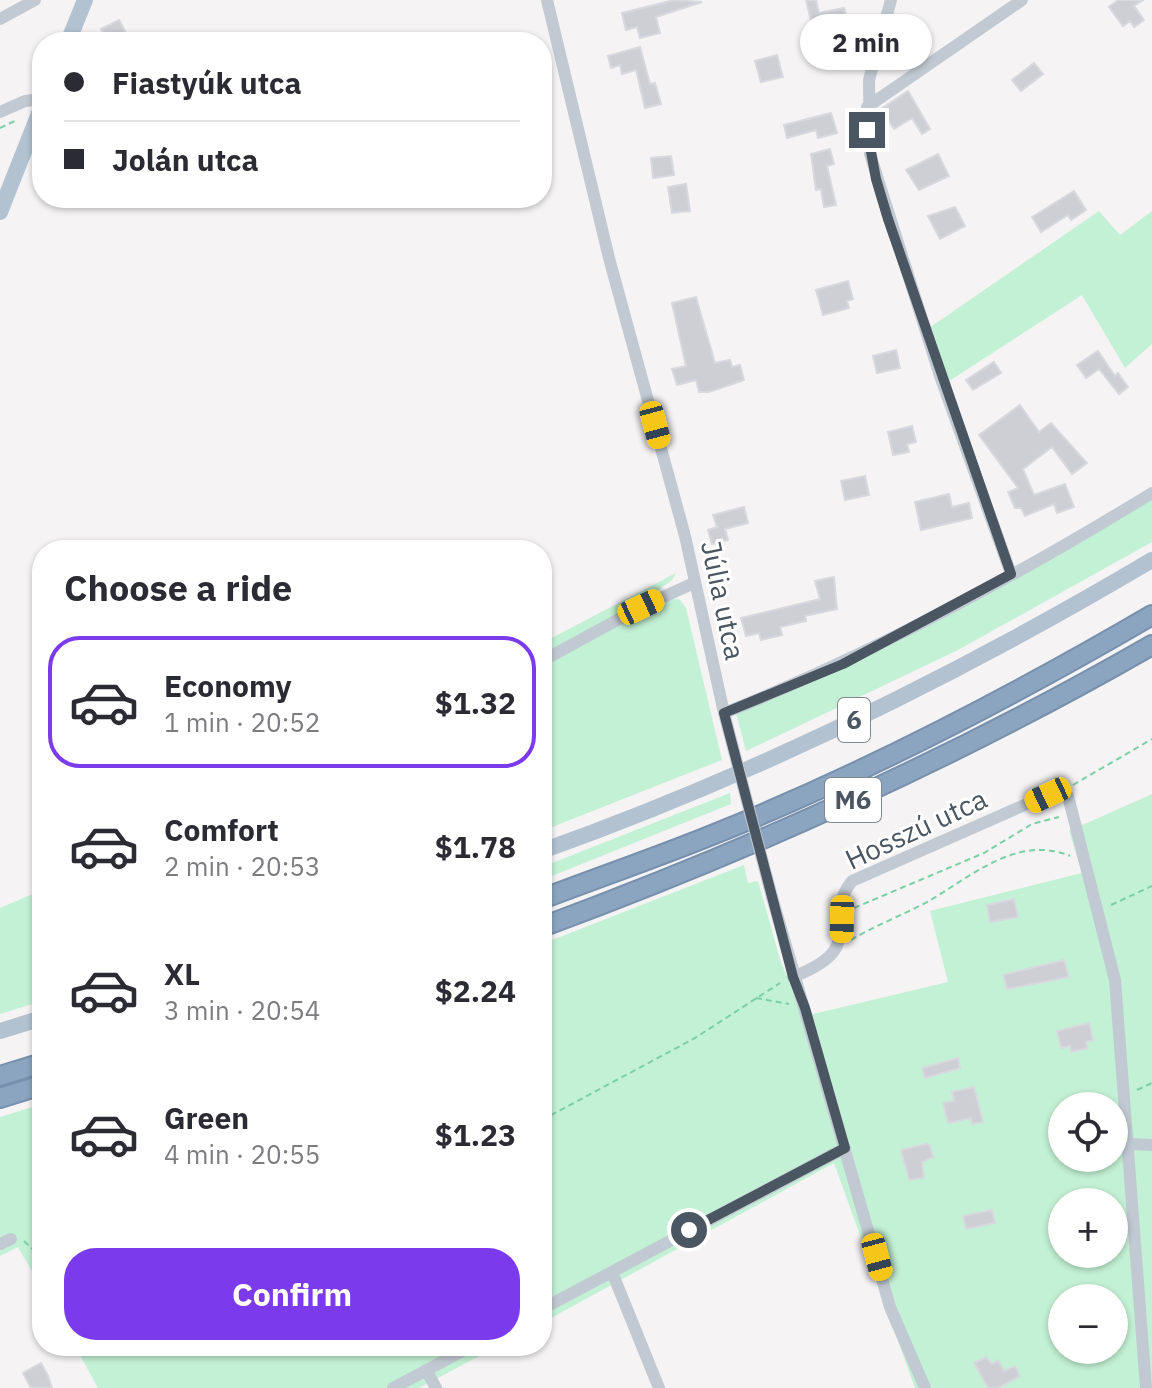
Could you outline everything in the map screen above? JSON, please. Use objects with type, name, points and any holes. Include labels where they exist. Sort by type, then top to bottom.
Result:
[{"type":"highway","name":"M6","points":[[552,895],[708,837],[838,779],[983,708],[1152,615]]},
{"type":"highway","name":"M6","points":[[552,923],[715,861],[916,771],[1152,645]]},
{"type":"highway","points":[[0,1076],[32,1066]]},
{"type":"highway","points":[[0,1098],[32,1088]]},
{"type":"main road","points":[[72,32],[85,0]]},
{"type":"main road","points":[[0,212],[32,131]]},
{"type":"main road","name":"6","points":[[552,847],[819,737],[990,653],[1152,560]]},
{"type":"main road","points":[[0,1031],[32,1021]]},
{"type":"street","points":[[0,19],[35,0]]},
{"type":"street","name":"Júlia utca","points":[[547,0],[609,258],[682,524],[724,713],[793,977],[808,1017],[890,1307],[925,1388]]},
{"type":"street","points":[[891,0],[873,59],[867,107],[876,179],[940,376],[1011,574]]},
{"type":"street","points":[[867,107],[1022,0]]},
{"type":"street","points":[[0,112],[32,100]]},
{"type":"street","points":[[724,713],[863,655],[1152,493]]},
{"type":"street","points":[[552,656],[641,607],[694,583]]},
{"type":"street","points":[[1062,791],[1070,800],[1077,823],[1115,980],[1125,1092]]},
{"type":"street","name":"Hosszú utca","points":[[837,950],[845,889],[863,875],[1062,791]]},
{"type":"street","points":[[793,977],[820,966],[837,950]]},
{"type":"street","points":[[1128,1125],[1131,1218],[1146,1388]]},
{"type":"street","points":[[1130,1144],[1152,1145]]},
{"type":"street","points":[[552,1304],[845,1148]]},
{"type":"street","points":[[612,1272],[659,1388]]},
{"type":"street","points":[[393,1388],[453,1356]]},
{"type":"street","points":[[426,1370],[436,1388]]},
{"type":"path","points":[[1062,791],[1152,739]]},
{"type":"path","points":[[842,919],[861,904],[984,853],[1046,818],[1057,816],[1077,823]]},
{"type":"path","points":[[837,950],[994,861],[1050,851],[1063,853],[1087,865]]},
{"type":"path","points":[[1099,910],[1152,886]]},
{"type":"path","points":[[552,1115],[695,1038],[793,977]]},
{"type":"path","points":[[755,998],[785,1002],[808,1017]]},
{"type":"path","points":[[1128,1095],[1152,1083]]},
{"type":"path","points":[[6,1241],[32,1247]]},
{"type":"green space","points":[[1099,211],[1120,235],[1152,211],[1152,344],[1125,368],[1082,295],[946,383],[929,328]]},
{"type":"green space","points":[[1152,493],[1152,542],[958,650],[746,751],[736,713],[823,674]]},
{"type":"green space","points":[[676,573],[672,580],[644,600],[679,599],[686,608],[722,760],[552,827],[552,638]]},
{"type":"green space","points":[[730,793],[731,804],[552,876],[552,863]]},
{"type":"green space","points":[[1152,794],[1152,1388],[915,1388],[834,1163],[552,1318],[552,940],[744,865],[748,883],[758,881],[781,963],[805,1016],[948,982],[930,911],[1082,873],[1069,831]]},
{"type":"green space","points":[[32,894],[32,1004],[0,1014],[0,908]]},
{"type":"green space","points":[[32,1107],[32,1272],[18,1247],[0,1256],[0,1117]]},
{"type":"green space","points":[[80,1356],[479,1356],[419,1388],[98,1388]]},
{"type":"building","points":[[674,0],[702,2],[656,17],[660,33],[640,38],[637,27],[626,30],[622,13]]},
{"type":"building","points":[[806,0],[816,0],[819,13],[844,8],[849,27],[843,29],[850,61],[822,67]]},
{"type":"building","points":[[1118,0],[1143,0],[1134,6],[1144,20],[1134,27],[1130,21],[1123,26],[1109,7]]},
{"type":"building","points":[[119,20],[126,32],[103,32],[101,29]]},
{"type":"building","points":[[640,47],[650,84],[655,83],[661,104],[645,108],[636,70],[622,74],[620,65],[611,68],[608,56]]},
{"type":"building","points":[[777,55],[783,77],[761,82],[755,61]]},
{"type":"building","points":[[1034,63],[1043,74],[1021,91],[1012,80]]},
{"type":"building","points":[[908,91],[930,129],[922,134],[912,118],[894,129],[881,109]]},
{"type":"building","points":[[831,113],[837,133],[818,138],[816,130],[787,138],[784,125]]},
{"type":"building","points":[[830,149],[834,164],[827,166],[836,205],[824,207],[821,189],[816,190],[811,154]]},
{"type":"building","points":[[938,154],[949,176],[919,190],[906,170]]},
{"type":"building","points":[[671,156],[674,175],[653,178],[651,158]]},
{"type":"building","points":[[686,184],[690,211],[672,213],[668,187]]},
{"type":"building","points":[[1074,191],[1086,210],[1071,220],[1068,215],[1041,232],[1032,217]]},
{"type":"building","points":[[955,207],[965,226],[940,239],[928,216]]},
{"type":"building","points":[[848,281],[853,299],[847,301],[849,308],[823,315],[816,290]]},
{"type":"building","points":[[696,297],[715,363],[730,360],[732,367],[740,365],[744,380],[709,392],[699,392],[696,380],[677,385],[672,369],[686,366],[672,303]]},
{"type":"building","points":[[896,350],[900,368],[877,373],[873,356]]},
{"type":"building","points":[[1098,351],[1115,376],[1118,373],[1128,387],[1119,394],[1099,369],[1086,378],[1077,365]]},
{"type":"building","points":[[994,362],[1001,373],[973,390],[966,380]]},
{"type":"building","points":[[1020,405],[1039,432],[1051,423],[1087,463],[1072,474],[1052,447],[1023,469],[1034,495],[1065,484],[1074,507],[1057,513],[1054,504],[1025,516],[1021,508],[1015,508],[1008,492],[1018,488],[979,435]]},
{"type":"building","points":[[912,426],[916,442],[907,444],[909,452],[893,455],[888,432]]},
{"type":"building","points":[[865,476],[869,495],[845,500],[841,481]]},
{"type":"building","points":[[949,494],[952,507],[969,503],[972,518],[921,530],[915,502]]},
{"type":"building","points":[[744,507],[748,523],[725,529],[728,540],[712,544],[708,530],[717,527],[713,515]]},
{"type":"building","points":[[834,577],[837,609],[805,616],[806,621],[780,627],[782,635],[761,640],[759,633],[746,636],[741,618],[820,599],[815,581]]},
{"type":"building","points":[[1014,899],[1018,917],[990,922],[987,905]]},
{"type":"building","points":[[1064,960],[1069,977],[1007,989],[1003,975]]},
{"type":"building","points":[[1089,1023],[1093,1040],[1086,1042],[1088,1048],[1071,1052],[1070,1046],[1061,1048],[1057,1031]]},
{"type":"building","points":[[958,1058],[960,1068],[925,1078],[922,1068]]},
{"type":"building","points":[[974,1087],[983,1122],[972,1124],[971,1118],[948,1123],[943,1103],[954,1101],[952,1092]]},
{"type":"building","points":[[930,1145],[933,1157],[922,1162],[924,1178],[909,1180],[901,1150]]},
{"type":"building","points":[[992,1210],[995,1223],[966,1229],[963,1216]]},
{"type":"building","points":[[986,1357],[992,1364],[998,1360],[1004,1371],[1015,1366],[1020,1376],[998,1388],[988,1388],[974,1363]]},
{"type":"building","points":[[41,1363],[52,1388],[31,1388],[23,1373]]},
{"type":"route","points":[[689,1230],[845,1148],[805,1008],[793,977],[724,713],[823,674],[1011,574],[888,219],[870,154],[867,130]]}]
